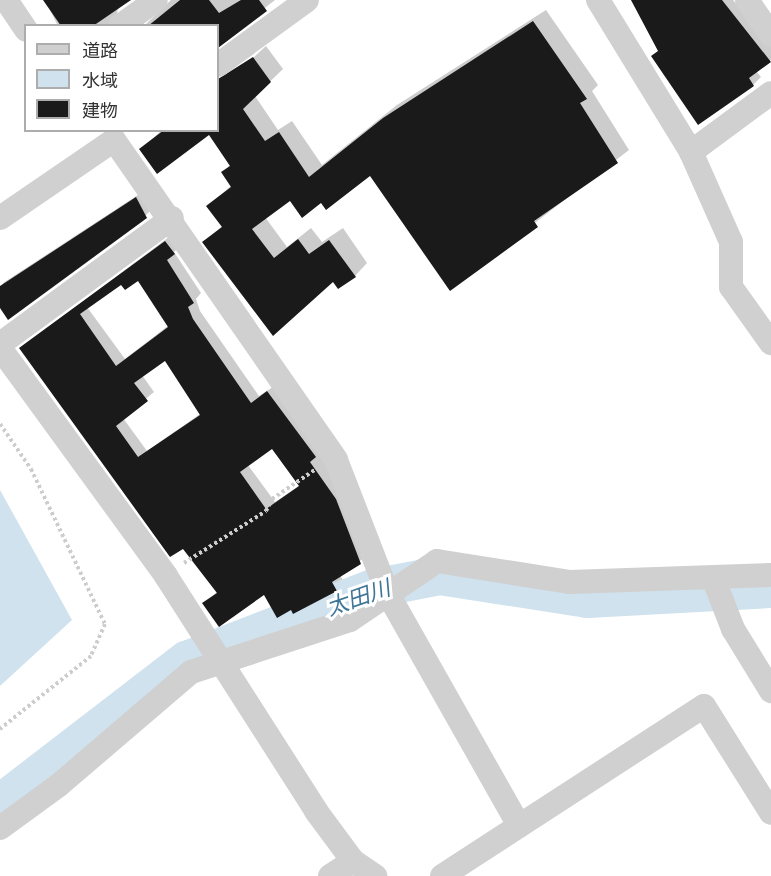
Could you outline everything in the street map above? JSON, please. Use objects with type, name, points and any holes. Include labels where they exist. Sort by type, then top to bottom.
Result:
[{"type":"street","points":[[123,24],[156,0]]},
{"type":"street","points":[[597,0],[692,152],[730,243],[731,287],[771,343]]},
{"type":"street","points":[[747,0],[771,35]]},
{"type":"street","points":[[219,64],[292,4]]},
{"type":"street","points":[[5,5],[24,28]]},
{"type":"street","points":[[692,152],[771,93]]},
{"type":"street","points":[[0,218],[111,134],[172,218],[258,353],[334,457],[388,594],[519,826]]},
{"type":"street","points":[[0,344],[172,218]]},
{"type":"street","points":[[0,348],[166,576],[353,861],[375,876]]},
{"type":"street","points":[[0,828],[59,785],[191,672],[222,659],[350,620],[437,561],[570,582],[714,580],[771,575]]},
{"type":"street","points":[[714,580],[733,629],[771,691]]},
{"type":"street","points":[[442,876],[704,706],[771,813]]},
{"type":"street","points":[[330,876],[353,861]]},
{"type":"path","points":[[0,424],[32,469],[105,624],[92,656],[0,729]]},
{"type":"path","points":[[166,576],[266,511],[272,499],[334,457]]},
{"type":"water","points":[[0,490],[72,620],[0,686]]},
{"type":"building","points":[[43,0],[131,0],[96,24],[60,24]]},
{"type":"building","points":[[180,0],[209,0],[219,13],[241,0],[259,0],[267,11],[219,47],[219,24],[150,24]]},
{"type":"building","points":[[631,0],[722,0],[771,62],[749,78],[754,86],[698,125],[651,56],[658,51]]},
{"type":"building","points":[[533,21],[587,99],[580,103],[618,163],[534,221],[538,227],[450,291],[370,176],[326,210],[321,203],[302,218],[290,201],[252,229],[274,258],[298,239],[309,254],[329,240],[356,277],[338,289],[333,282],[273,336],[202,242],[222,227],[206,206],[231,187],[221,172],[230,166],[209,135],[157,174],[139,149],[161,132],[219,132],[219,78],[253,57],[271,82],[243,109],[265,141],[279,132],[309,177],[383,118]]},
{"type":"building","points":[[136,197],[147,218],[8,320],[0,308],[0,286]]},
{"type":"building","points":[[165,241],[175,254],[167,260],[194,303],[188,307],[193,319],[251,403],[267,391],[316,457],[310,462],[336,499],[361,564],[332,582],[337,591],[293,614],[291,610],[277,618],[264,595],[219,627],[202,603],[217,593],[183,549],[170,557],[19,348]],"holes":[[[138,281],[168,327],[116,366],[80,314],[121,285],[125,290]],[[165,361],[200,415],[138,457],[116,426],[148,401],[134,383]],[[272,449],[299,486],[266,509],[240,472]]]},
{"type":"waterway","name":"太田川","points":[[0,803],[186,660],[373,588],[439,575],[587,598],[771,588]]}]
